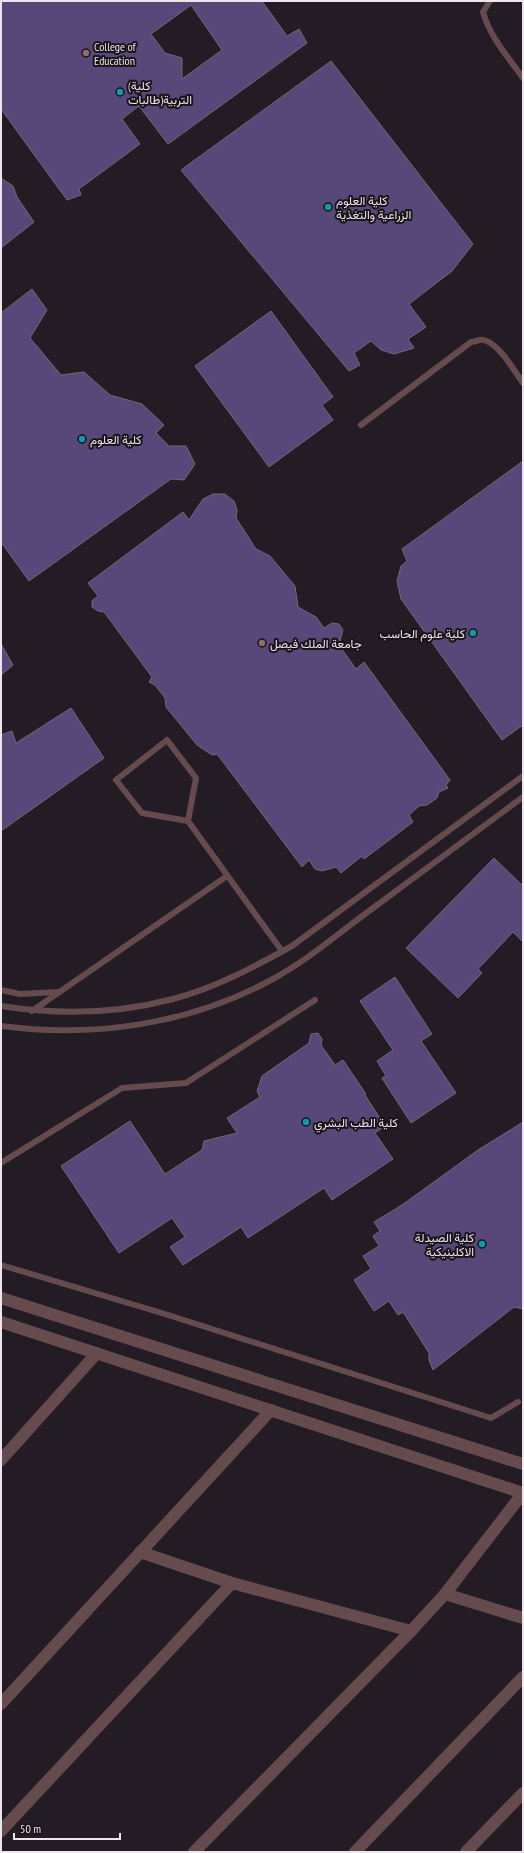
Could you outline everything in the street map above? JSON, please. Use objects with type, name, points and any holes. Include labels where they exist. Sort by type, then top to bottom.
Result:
[{"type":"street","points":[[1,1298],[523,1464]]},
{"type":"street","points":[[1,1322],[523,1493],[445,1594],[411,1631],[194,1852]]},
{"type":"street","points":[[1,1460],[97,1353]]},
{"type":"street","points":[[1,1704],[271,1410]]},
{"type":"street","points":[[140,1552],[232,1583],[411,1631]]},
{"type":"street","points":[[2,1828],[232,1583]]},
{"type":"street","points":[[445,1594],[523,1618]]},
{"type":"street","points":[[355,1852],[523,1677]]},
{"type":"street","points":[[473,1850],[523,1793]]},
{"type":"lane","points":[[490,1],[483,12],[486,24],[523,78]]},
{"type":"lane","points":[[361,425],[471,342],[483,340],[493,345],[505,358],[523,383]]},
{"type":"lane","points":[[188,821],[196,778],[167,740],[116,780],[142,813],[188,821],[282,951]]},
{"type":"lane","points":[[1,1006],[32,1011],[78,1012],[134,1007],[174,999],[216,984],[282,951],[355,901],[523,776]]},
{"type":"lane","points":[[1,1026],[33,1030],[77,1031],[136,1026],[178,1017],[224,1001],[271,980],[311,955],[523,798]]},
{"type":"lane","points":[[32,1011],[227,876]]},
{"type":"lane","points":[[1,990],[20,994],[60,992]]},
{"type":"lane","points":[[1,1163],[122,1088],[186,1083],[314,1000]]},
{"type":"lane","points":[[1,1265],[165,1314],[491,1418],[518,1402]]},
{"type":"building","name":"(كلية التربية(طالبات","points":[[1,1],[262,1],[287,36],[299,29],[307,43],[168,144],[139,106],[122,119],[140,144],[79,189],[81,195],[67,200],[1,109]],"holes":[[[191,5],[222,50],[182,79],[182,58],[165,53],[151,34]]]},
{"type":"building","name":"كلية العلوم الزراعية والتغذية","points":[[331,61],[473,244],[452,271],[409,304],[426,327],[408,339],[414,348],[394,354],[381,350],[371,341],[354,353],[360,365],[349,371],[181,170]]},
{"type":"building","points":[[1,178],[13,186],[17,197],[34,222],[1,248]]},
{"type":"building","name":"كلية العلوم","points":[[32,289],[47,310],[30,338],[61,375],[84,372],[110,395],[142,404],[164,425],[156,433],[169,446],[186,446],[195,464],[184,480],[171,479],[29,581],[1,542],[1,313]]},
{"type":"building","points":[[271,311],[333,397],[322,405],[333,420],[269,467],[195,366]]},
{"type":"building","name":"كلية علوم الحاسب","points":[[523,461],[523,725],[502,740],[401,599],[397,581],[401,566],[407,561],[402,549]]},
{"type":"building","points":[[213,494],[225,494],[234,501],[237,510],[236,518],[256,549],[270,556],[295,586],[298,607],[316,617],[324,628],[332,623],[339,624],[343,630],[339,645],[356,669],[364,662],[450,780],[446,785],[448,788],[439,792],[437,798],[427,805],[419,806],[409,815],[413,822],[364,859],[362,856],[341,873],[336,867],[322,871],[315,869],[309,860],[302,867],[217,754],[212,755],[197,745],[166,707],[165,698],[155,685],[149,682],[152,677],[104,612],[98,611],[92,607],[92,601],[98,596],[88,583],[183,512],[189,520],[203,499]]},
{"type":"building","points":[[1,644],[13,665],[1,675]]},
{"type":"building","points":[[71,708],[104,758],[1,831],[1,735],[12,731],[16,743]]},
{"type":"building","points":[[494,858],[523,886],[523,942],[513,932],[478,969],[482,973],[458,998],[406,948]]},
{"type":"building","points":[[395,977],[432,1034],[421,1041],[456,1093],[411,1123],[382,1078],[386,1076],[377,1061],[393,1050],[360,1001]]},
{"type":"building","name":"كلية الطب البشري","points":[[318,1033],[322,1039],[321,1045],[335,1065],[343,1060],[366,1094],[365,1095],[385,1126],[375,1133],[393,1159],[332,1200],[324,1188],[248,1238],[241,1227],[183,1265],[170,1247],[185,1237],[172,1218],[119,1253],[61,1166],[130,1121],[165,1174],[202,1150],[204,1141],[237,1133],[227,1118],[260,1097],[257,1091],[262,1076],[309,1043],[311,1034]]},
{"type":"building","name":"كلية الصيدلة الاكلينيكية","points":[[523,1122],[523,1309],[514,1307],[433,1370],[429,1360],[429,1353],[403,1312],[398,1315],[389,1301],[374,1311],[354,1280],[371,1269],[363,1256],[379,1246],[373,1236],[380,1231],[374,1222],[402,1205],[478,1150]]},
{"type":"place","name":"College of Education","points":[[86,53]]},
{"type":"place","name":"(كلية التربية(طالبات","points":[[120,92]]},
{"type":"place","name":"كلية العلوم الزراعية والتغذية","points":[[328,207]]},
{"type":"place","name":"كلية العلوم","points":[[82,439]]},
{"type":"place","name":"كلية علوم الحاسب","points":[[473,633]]},
{"type":"place","name":"جامعة الملك فيصل","points":[[262,643]]},
{"type":"place","name":"كلية الطب البشري","points":[[306,1122]]},
{"type":"place","name":"كلية الصيدلة الاكلينيكية","points":[[482,1244]]}]
